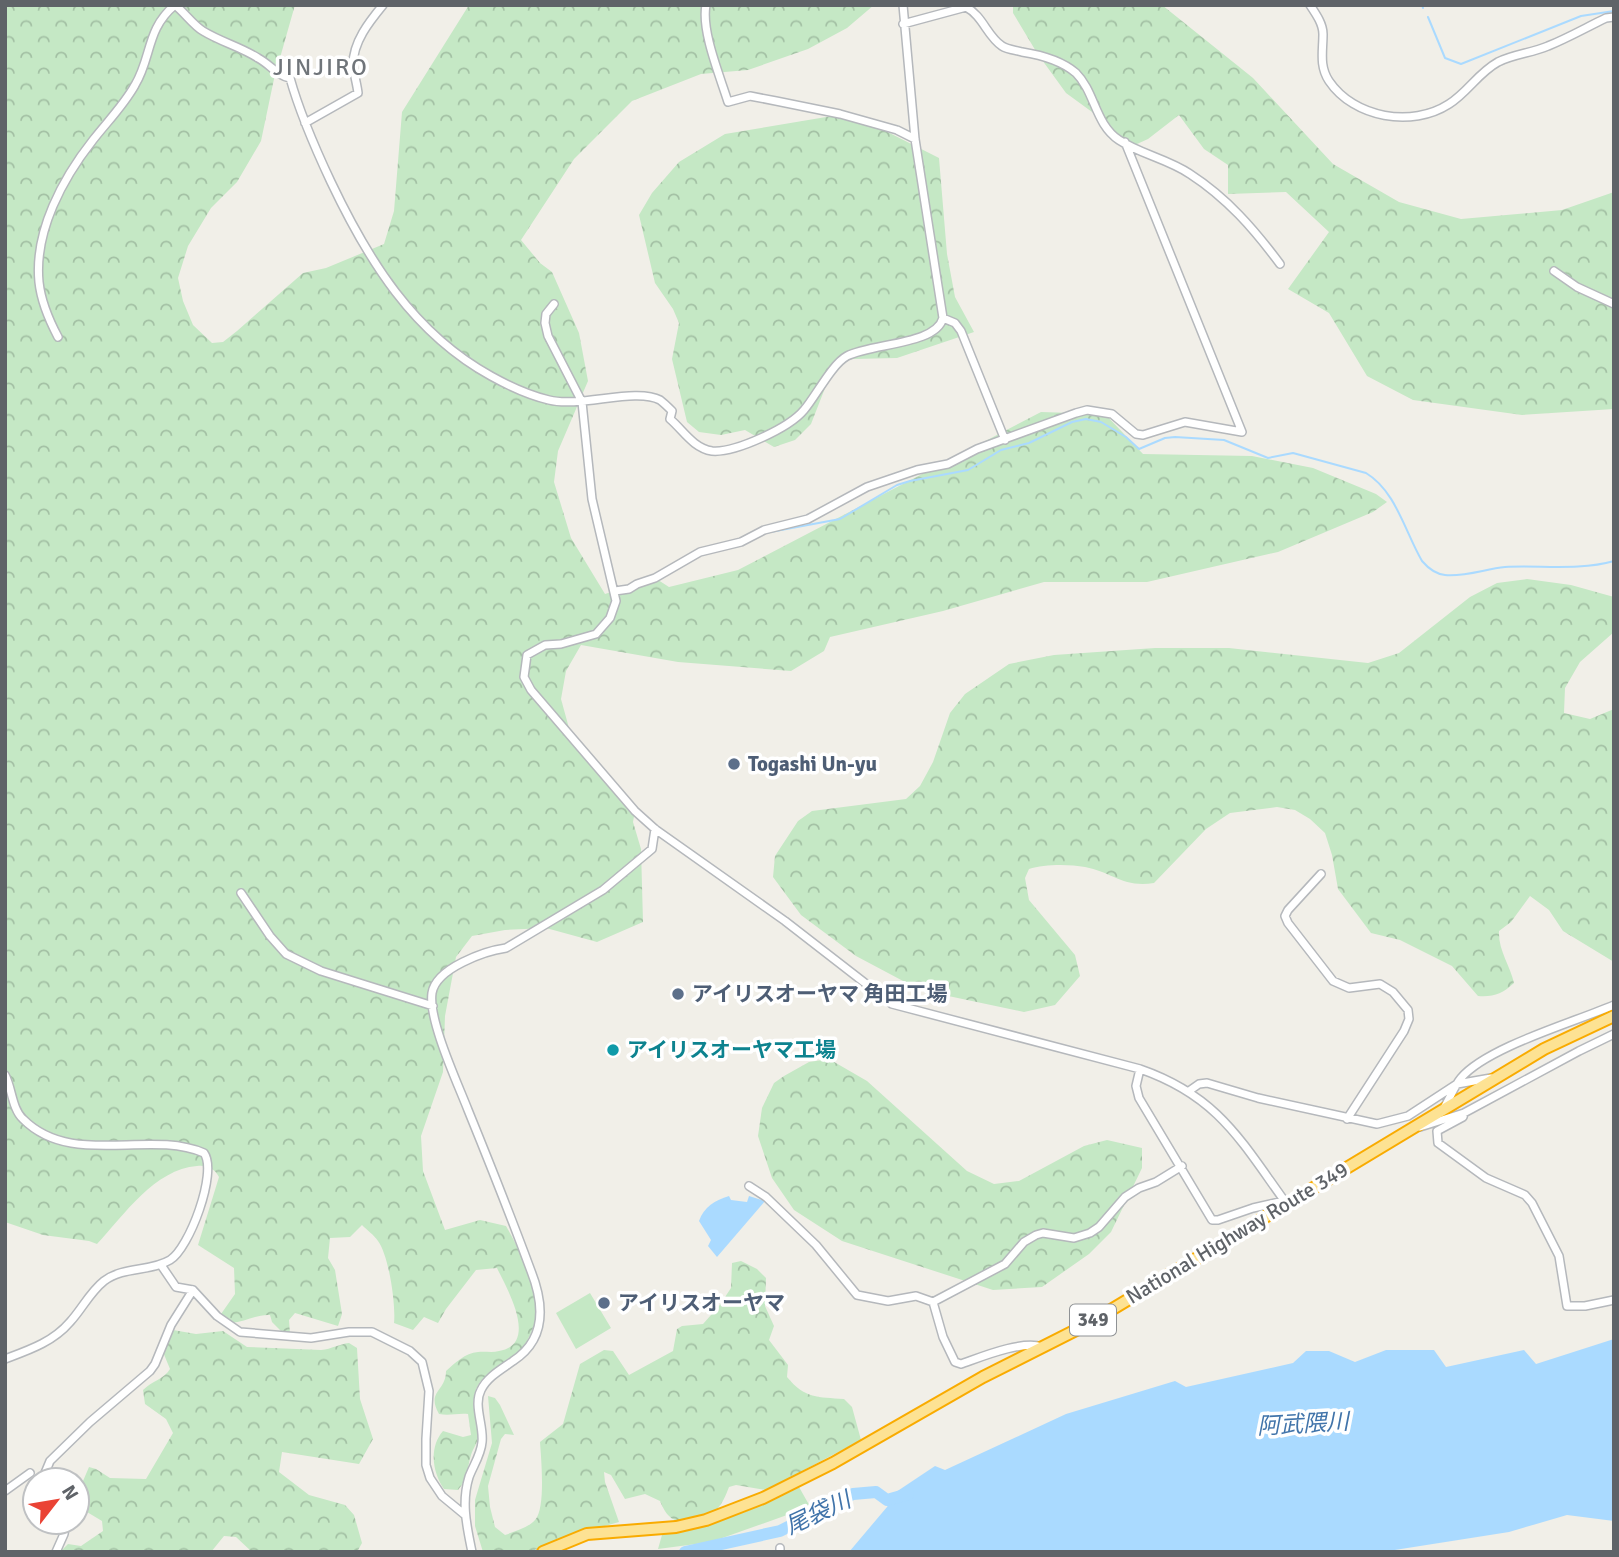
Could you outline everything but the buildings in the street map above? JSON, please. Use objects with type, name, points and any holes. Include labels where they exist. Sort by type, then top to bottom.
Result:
[{"type":"highway","name":"National Highway Route 349","points":[[543,1552],[587,1534],[676,1527],[733,1511],[833,1463],[984,1377],[1086,1325],[1492,1078],[1544,1049],[1614,1016]]},
{"type":"street","points":[[58,337],[39,283],[40,254],[49,217],[80,157],[137,82],[150,39],[163,15],[175,5],[201,30],[252,54],[279,75],[290,78],[305,123],[345,211],[386,281],[406,308],[436,338],[470,365],[509,386],[552,401],[582,402],[634,396],[660,400],[672,411],[670,419],[688,438],[711,451],[743,446],[797,417],[846,357],[883,345],[925,337],[939,328],[943,318],[915,139],[903,5]]},
{"type":"street","points":[[305,123],[358,93],[353,64],[358,43],[366,25],[383,5]]},
{"type":"street","points":[[706,5],[704,14],[711,45],[728,102],[750,96],[776,101],[840,114],[897,130],[915,139]]},
{"type":"street","points":[[1310,5],[1323,33],[1320,53],[1324,69],[1328,80],[1340,95],[1370,111],[1411,117],[1424,116],[1450,104],[1480,74],[1506,58],[1548,46],[1606,18],[1614,17]]},
{"type":"street","points":[[903,24],[957,8],[970,8],[1001,45],[1043,56],[1070,68],[1087,88],[1103,124],[1119,141],[1190,174],[1243,216],[1280,264]]},
{"type":"street","points":[[615,591],[629,589],[656,578],[700,552],[741,542],[764,530],[808,519],[867,487],[917,470],[948,464],[977,449],[1087,410],[1112,414],[1136,434],[1143,435],[1185,422],[1242,432],[1125,142]]},
{"type":"street","points":[[1554,271],[1577,287],[1614,304]]},
{"type":"street","points":[[554,304],[546,314],[548,336],[582,402],[592,499],[616,601],[610,618],[596,634],[545,645],[527,655],[524,677],[531,690],[601,774],[655,829],[785,921],[892,1004],[1140,1069],[1163,1077],[1189,1091],[1233,1130],[1285,1202],[1253,1208],[1216,1221],[1210,1217],[1136,1091],[1140,1069]]},
{"type":"street","points":[[943,318],[956,323],[961,331],[1005,440]]},
{"type":"street","points":[[472,1552],[465,1515],[468,1480],[482,1442],[482,1418],[478,1402],[480,1391],[485,1383],[522,1355],[532,1343],[539,1327],[541,1311],[531,1270],[439,1036],[431,994],[446,971],[489,951],[506,948],[603,890],[652,849],[655,829]]},
{"type":"street","points":[[1321,874],[1288,910],[1285,916],[1288,923],[1333,981],[1349,988],[1380,984],[1393,992],[1408,1010],[1409,1019],[1347,1119]]},
{"type":"street","points":[[241,893],[270,936],[286,954],[321,971],[433,1006]]},
{"type":"street","points":[[1189,1091],[1199,1084],[1207,1083],[1347,1119],[1377,1124],[1399,1120],[1457,1084],[1472,1068],[1503,1051],[1614,1005]]},
{"type":"street","points":[[1413,1126],[1424,1126],[1464,1113],[1614,1034]]},
{"type":"street","points":[[5,1075],[21,1118],[43,1133],[87,1146],[180,1146],[204,1153],[209,1164],[209,1175],[200,1205],[179,1254],[161,1265],[124,1272],[106,1280],[62,1331],[45,1342],[5,1359]]},
{"type":"street","points":[[1457,1084],[1492,1078]]},
{"type":"street","points":[[1446,1106],[1457,1084]]},
{"type":"street","points":[[1464,1113],[1463,1117],[1437,1131],[1438,1143],[1486,1178],[1525,1195],[1532,1203],[1559,1256],[1567,1306],[1585,1306],[1614,1300]]},
{"type":"street","points":[[749,1186],[766,1197],[816,1245],[856,1295],[888,1301],[916,1296],[933,1302],[1006,1264],[1024,1242],[1036,1235],[1042,1233],[1074,1238],[1090,1233],[1099,1227],[1125,1197],[1182,1166]]},
{"type":"street","points":[[161,1265],[176,1287],[193,1290],[223,1321],[240,1332],[312,1338],[349,1332],[372,1332],[410,1351],[422,1362],[429,1391],[425,1439],[426,1465],[430,1478],[442,1496],[465,1515]]},
{"type":"street","points":[[48,1466],[155,1364],[171,1325],[193,1290]]},
{"type":"street","points":[[933,1302],[943,1337],[957,1363],[1016,1347],[1042,1347]]},
{"type":"street","points":[[5,1491],[21,1479]]},
{"type":"street","points":[[56,1552],[63,1536]]},
{"type":"green space","points":[[5,5],[295,5],[274,79],[261,141],[237,182],[211,208],[188,246],[178,278],[183,301],[193,325],[212,343],[223,342],[303,273],[326,268],[384,244],[394,211],[402,112],[469,5],[874,5],[847,28],[808,49],[748,70],[701,74],[632,101],[574,159],[521,240],[540,263],[552,272],[579,333],[588,381],[558,451],[554,482],[571,538],[605,594],[655,578],[669,587],[738,570],[1041,412],[1105,414],[1143,454],[1252,456],[1313,468],[1376,494],[1387,502],[1373,512],[1278,552],[1147,582],[1044,582],[943,611],[830,637],[824,651],[791,671],[678,662],[581,645],[566,671],[561,699],[572,739],[618,797],[635,811],[633,822],[641,849],[643,922],[597,942],[546,928],[505,930],[472,936],[456,957],[445,1016],[443,1072],[421,1136],[423,1171],[445,1230],[480,1220],[506,1226],[531,1277],[538,1305],[534,1326],[523,1347],[485,1376],[477,1387],[474,1404],[478,1438],[465,1478],[458,1490],[444,1489],[437,1475],[434,1452],[443,1431],[463,1437],[471,1435],[468,1414],[439,1414],[435,1401],[446,1371],[457,1362],[473,1353],[499,1351],[511,1346],[517,1338],[517,1314],[497,1268],[476,1270],[438,1323],[424,1317],[413,1330],[394,1323],[393,1293],[382,1248],[362,1225],[350,1237],[330,1238],[328,1258],[335,1270],[342,1314],[338,1326],[295,1313],[289,1320],[290,1334],[285,1335],[272,1322],[270,1315],[231,1323],[221,1314],[235,1294],[234,1268],[198,1245],[219,1177],[210,1168],[201,1166],[182,1169],[167,1175],[141,1195],[97,1244],[43,1235],[5,1222]]},
{"type":"green space","points":[[1013,5],[1162,5],[1253,78],[1333,164],[1399,202],[1461,219],[1562,210],[1614,192],[1614,409],[1522,415],[1413,400],[1367,376],[1329,313],[1288,289],[1329,232],[1286,192],[1228,194],[1228,165],[1204,149],[1179,115],[1148,139],[1126,149],[1103,120],[1066,93],[1037,53],[1013,13]]},
{"type":"green space","points":[[850,113],[939,158],[947,254],[955,297],[974,332],[897,358],[853,359],[843,362],[827,383],[811,424],[795,440],[774,447],[745,430],[721,435],[699,432],[687,422],[672,359],[679,323],[655,283],[639,215],[652,193],[679,162],[725,134]]},
{"type":"green space","points":[[1527,579],[1571,585],[1614,597],[1614,632],[1580,662],[1565,688],[1564,713],[1590,719],[1614,709],[1614,962],[1563,931],[1549,910],[1530,896],[1511,922],[1499,931],[1500,945],[1514,983],[1498,994],[1478,996],[1452,966],[1400,940],[1371,933],[1338,889],[1325,833],[1295,810],[1277,807],[1230,813],[1206,829],[1154,883],[1134,883],[1079,866],[1049,865],[1029,869],[1025,878],[1029,900],[1075,955],[1080,976],[1055,1005],[1024,1012],[920,990],[856,956],[801,915],[773,877],[775,856],[798,821],[812,811],[906,799],[920,786],[933,762],[950,713],[965,694],[1009,664],[1054,655],[1155,648],[1229,648],[1368,663],[1399,653],[1470,597],[1497,583]]},
{"type":"green space","points":[[829,1059],[867,1081],[967,1171],[994,1184],[1019,1181],[1084,1146],[1107,1140],[1142,1148],[1142,1168],[1111,1232],[1089,1254],[1042,1287],[993,1290],[842,1241],[794,1210],[772,1178],[758,1136],[762,1108],[774,1083],[809,1062]]},
{"type":"green space","points":[[741,1261],[757,1269],[766,1278],[765,1306],[774,1326],[769,1340],[788,1365],[787,1377],[806,1393],[844,1399],[852,1407],[861,1440],[766,1490],[736,1485],[729,1487],[715,1511],[685,1521],[671,1518],[660,1501],[645,1494],[625,1499],[611,1475],[604,1472],[619,1522],[559,1539],[530,1552],[483,1552],[475,1526],[475,1500],[492,1443],[488,1396],[495,1398],[500,1405],[514,1435],[505,1434],[501,1439],[488,1486],[495,1527],[505,1535],[529,1525],[538,1514],[542,1482],[540,1442],[563,1424],[580,1364],[604,1350],[613,1351],[629,1375],[673,1351],[677,1329],[703,1324],[731,1288],[732,1263]]},
{"type":"green space","points":[[590,1293],[611,1328],[576,1349],[556,1313]]},
{"type":"green space","points":[[173,1330],[196,1334],[223,1331],[247,1347],[321,1350],[349,1343],[357,1348],[360,1399],[373,1439],[359,1464],[282,1452],[279,1472],[309,1495],[345,1505],[354,1515],[362,1543],[357,1552],[252,1552],[236,1537],[224,1536],[211,1552],[60,1552],[68,1544],[81,1546],[103,1531],[102,1521],[91,1514],[91,1468],[110,1478],[146,1479],[173,1433],[166,1419],[145,1404],[143,1390],[170,1369],[163,1352]]},
{"type":"green space","points":[[799,1487],[812,1510],[787,1515],[711,1542],[658,1549],[662,1535],[714,1523]]},
{"type":"water","points":[[729,1196],[731,1200],[747,1202],[749,1196],[765,1201],[717,1257],[708,1246],[711,1240],[699,1221],[711,1205]]},
{"type":"water","name":"阿武隈川","points":[[1614,1339],[1614,1521],[1567,1515],[1509,1532],[1382,1552],[849,1552],[887,1507],[896,1492],[935,1466],[945,1470],[1066,1414],[1175,1381],[1186,1387],[1293,1363],[1306,1351],[1329,1351],[1355,1362],[1386,1350],[1434,1350],[1446,1367],[1524,1350],[1536,1364]]},
{"type":"waterway","points":[[1428,17],[1445,58],[1461,64],[1581,16],[1614,11]]},
{"type":"waterway","points":[[765,533],[840,519],[897,485],[968,470],[1001,450],[1029,443],[1072,422],[1086,419],[1101,422],[1126,437],[1139,449],[1165,438],[1224,440],[1268,458],[1293,453],[1366,473],[1385,490],[1422,561],[1442,574],[1460,575],[1505,567],[1587,566],[1614,561]]},
{"type":"waterway","points":[[638,587],[662,578]]},
{"type":"waterway","name":"尾袋川","points":[[685,1552],[780,1531],[853,1494],[876,1492],[887,1500],[908,1494]]},
{"type":"place","name":"Togashi Un-yu","points":[[734,764]]},
{"type":"place","name":"アイリスオーヤマ 角田工場","points":[[678,994]]},
{"type":"place","name":"アイリスオーヤマ工場","points":[[613,1050]]},
{"type":"place","name":"アイリスオーヤマ","points":[[604,1303]]},
{"type":"district","name":"JINJIRO","points":[[321,67]]}]
